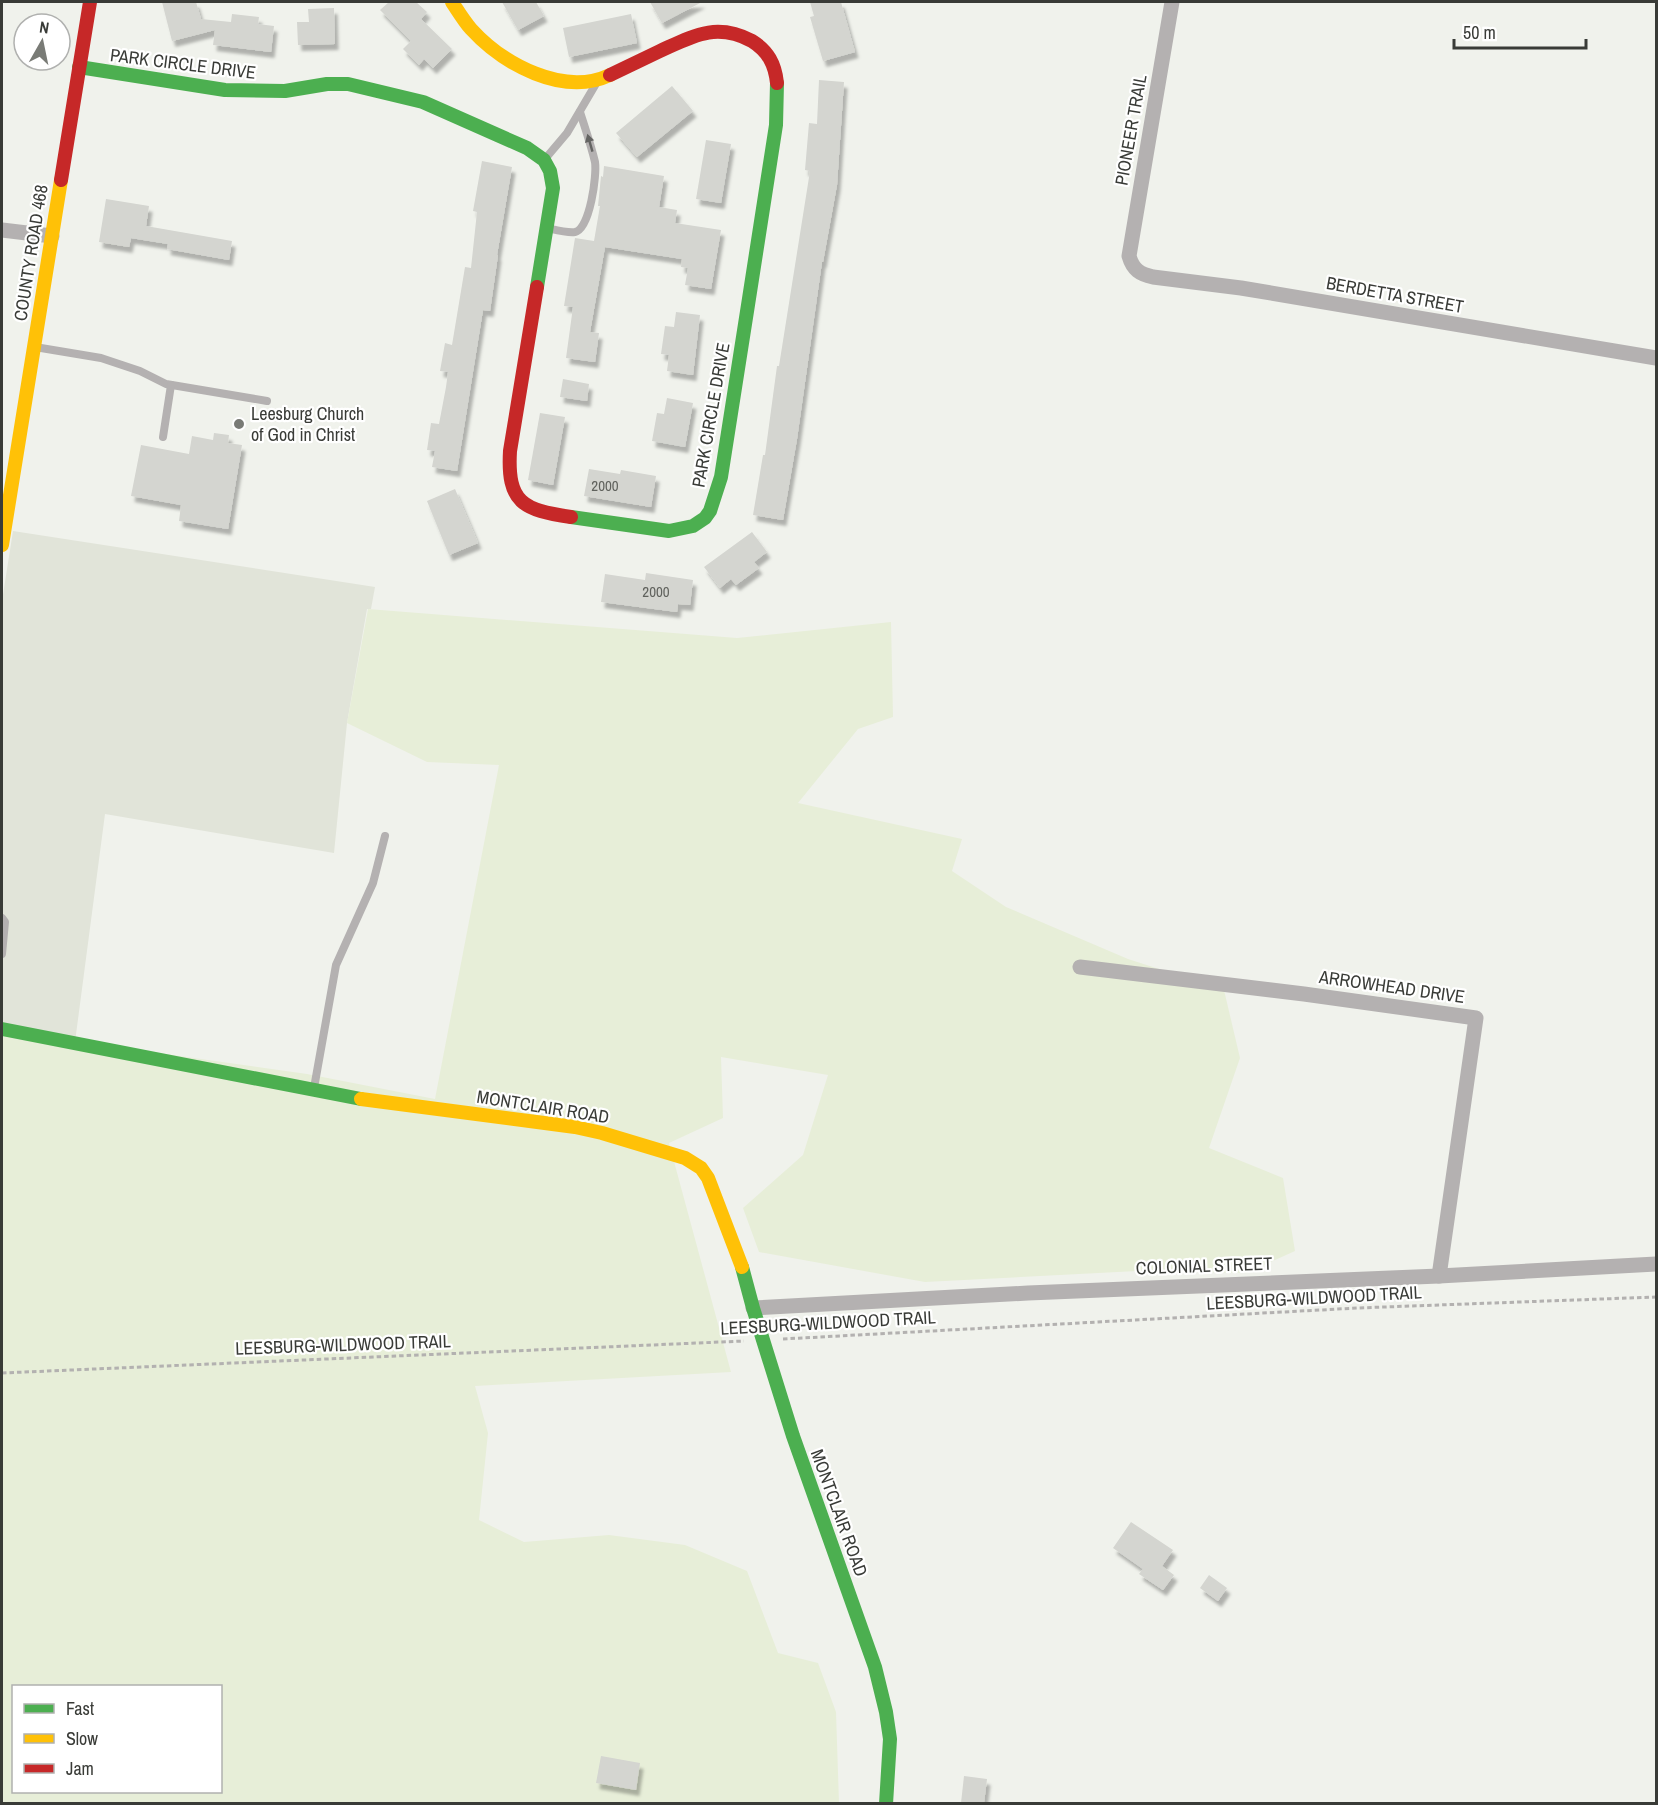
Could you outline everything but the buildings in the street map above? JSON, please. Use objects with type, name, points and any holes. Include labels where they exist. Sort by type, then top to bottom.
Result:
[{"type":"street","name":"COUNTY ROAD 468","points":[[2,545],[90,2]]},
{"type":"street","name":"PARK CIRCLE DRIVE","points":[[79,67],[225,90],[285,91],[337,84],[376,90],[423,102],[527,148],[544,160],[550,171],[553,188],[510,451],[507,475],[511,490],[517,499],[549,513],[656,531],[675,531],[691,527],[704,519],[710,511],[718,490],[739,365],[776,125],[777,93],[774,69],[769,56],[758,45],[742,36],[712,30],[697,34],[597,81],[556,79],[534,74],[512,63],[490,47],[471,28],[452,2]]},
{"type":"street","name":"PIONEER TRAIL","points":[[1131,264],[1129,256],[1172,2]]},
{"type":"street","points":[[2,230],[52,236]]},
{"type":"street","name":"BERDETTA STREET","points":[[1131,264],[1140,274],[1153,277],[1241,288],[1656,358]]},
{"type":"street","name":"ARROWHEAD DRIVE","points":[[1080,967],[1304,994],[1476,1018],[1439,1276]]},
{"type":"street","name":"MONTCLAIR ROAD","points":[[2,1029],[380,1103],[574,1127],[685,1158],[700,1168],[708,1179],[741,1261],[792,1436],[875,1667],[890,1738],[886,1803]]},
{"type":"street","name":"COLONIAL STREET","points":[[753,1308],[1656,1264]]},
{"type":"lane","points":[[544,160],[567,133],[597,81]]},
{"type":"lane","points":[[546,228],[576,232],[581,228],[588,211],[595,164],[580,112]]},
{"type":"lane","points":[[34,347],[101,358],[140,371],[171,385],[267,401]]},
{"type":"lane","points":[[164,437],[171,385]]},
{"type":"lane","points":[[314,1089],[336,965],[373,883],[385,836]]},
{"type":"lane","points":[[2,918],[5,922],[2,954]]},
{"type":"path","name":"LEESBURG-WILDWOOD TRAIL","points":[[2,1373],[763,1340],[1357,1308],[1656,1298]]},
{"type":"shaded area","points":[[13,531],[375,587],[371,609],[367,609],[347,723],[334,853],[105,814],[75,1042],[2,1031],[2,601]]},
{"type":"green space","points":[[368,609],[737,638],[891,622],[893,717],[858,729],[798,803],[962,839],[952,871],[1006,907],[1128,959],[1224,990],[1240,1058],[1209,1148],[1283,1178],[1295,1251],[1246,1273],[1137,1271],[925,1282],[759,1252],[743,1208],[803,1155],[828,1075],[721,1057],[723,1118],[669,1143],[731,1372],[475,1386],[488,1433],[479,1520],[524,1542],[609,1535],[685,1545],[747,1571],[778,1653],[818,1663],[836,1712],[839,1803],[2,1804],[2,1031],[307,1074],[435,1099],[499,765],[427,762],[347,723]]},
{"type":"traffic: fast","points":[[79,67],[225,90],[285,91],[327,84],[348,84],[423,102],[527,148],[544,160],[550,171],[553,188],[537,287]]},
{"type":"traffic: fast","points":[[571,517],[669,531],[693,526],[705,518],[710,511],[721,477],[748,305],[776,125],[777,83]]},
{"type":"traffic: fast","points":[[2,1029],[361,1099]]},
{"type":"traffic: fast","points":[[742,1267],[793,1436],[875,1667],[890,1739],[886,1804]]},
{"type":"traffic: slow","points":[[452,2],[468,26],[484,42],[517,65],[554,79],[573,82],[592,81],[610,75]]},
{"type":"traffic: slow","points":[[2,545],[61,180]]},
{"type":"traffic: slow","points":[[361,1099],[575,1127],[685,1158],[701,1168],[708,1178],[742,1267]]},
{"type":"traffic: jam","points":[[61,180],[90,2]]},
{"type":"traffic: jam","points":[[610,75],[683,40],[705,33],[727,32],[752,41],[762,49],[770,59],[777,83]]},
{"type":"traffic: jam","points":[[537,287],[510,451],[512,482],[515,493],[530,507],[571,517]]},
{"type":"place","name":"Leesburg Church of God in Christ","points":[[239,424]]}]
